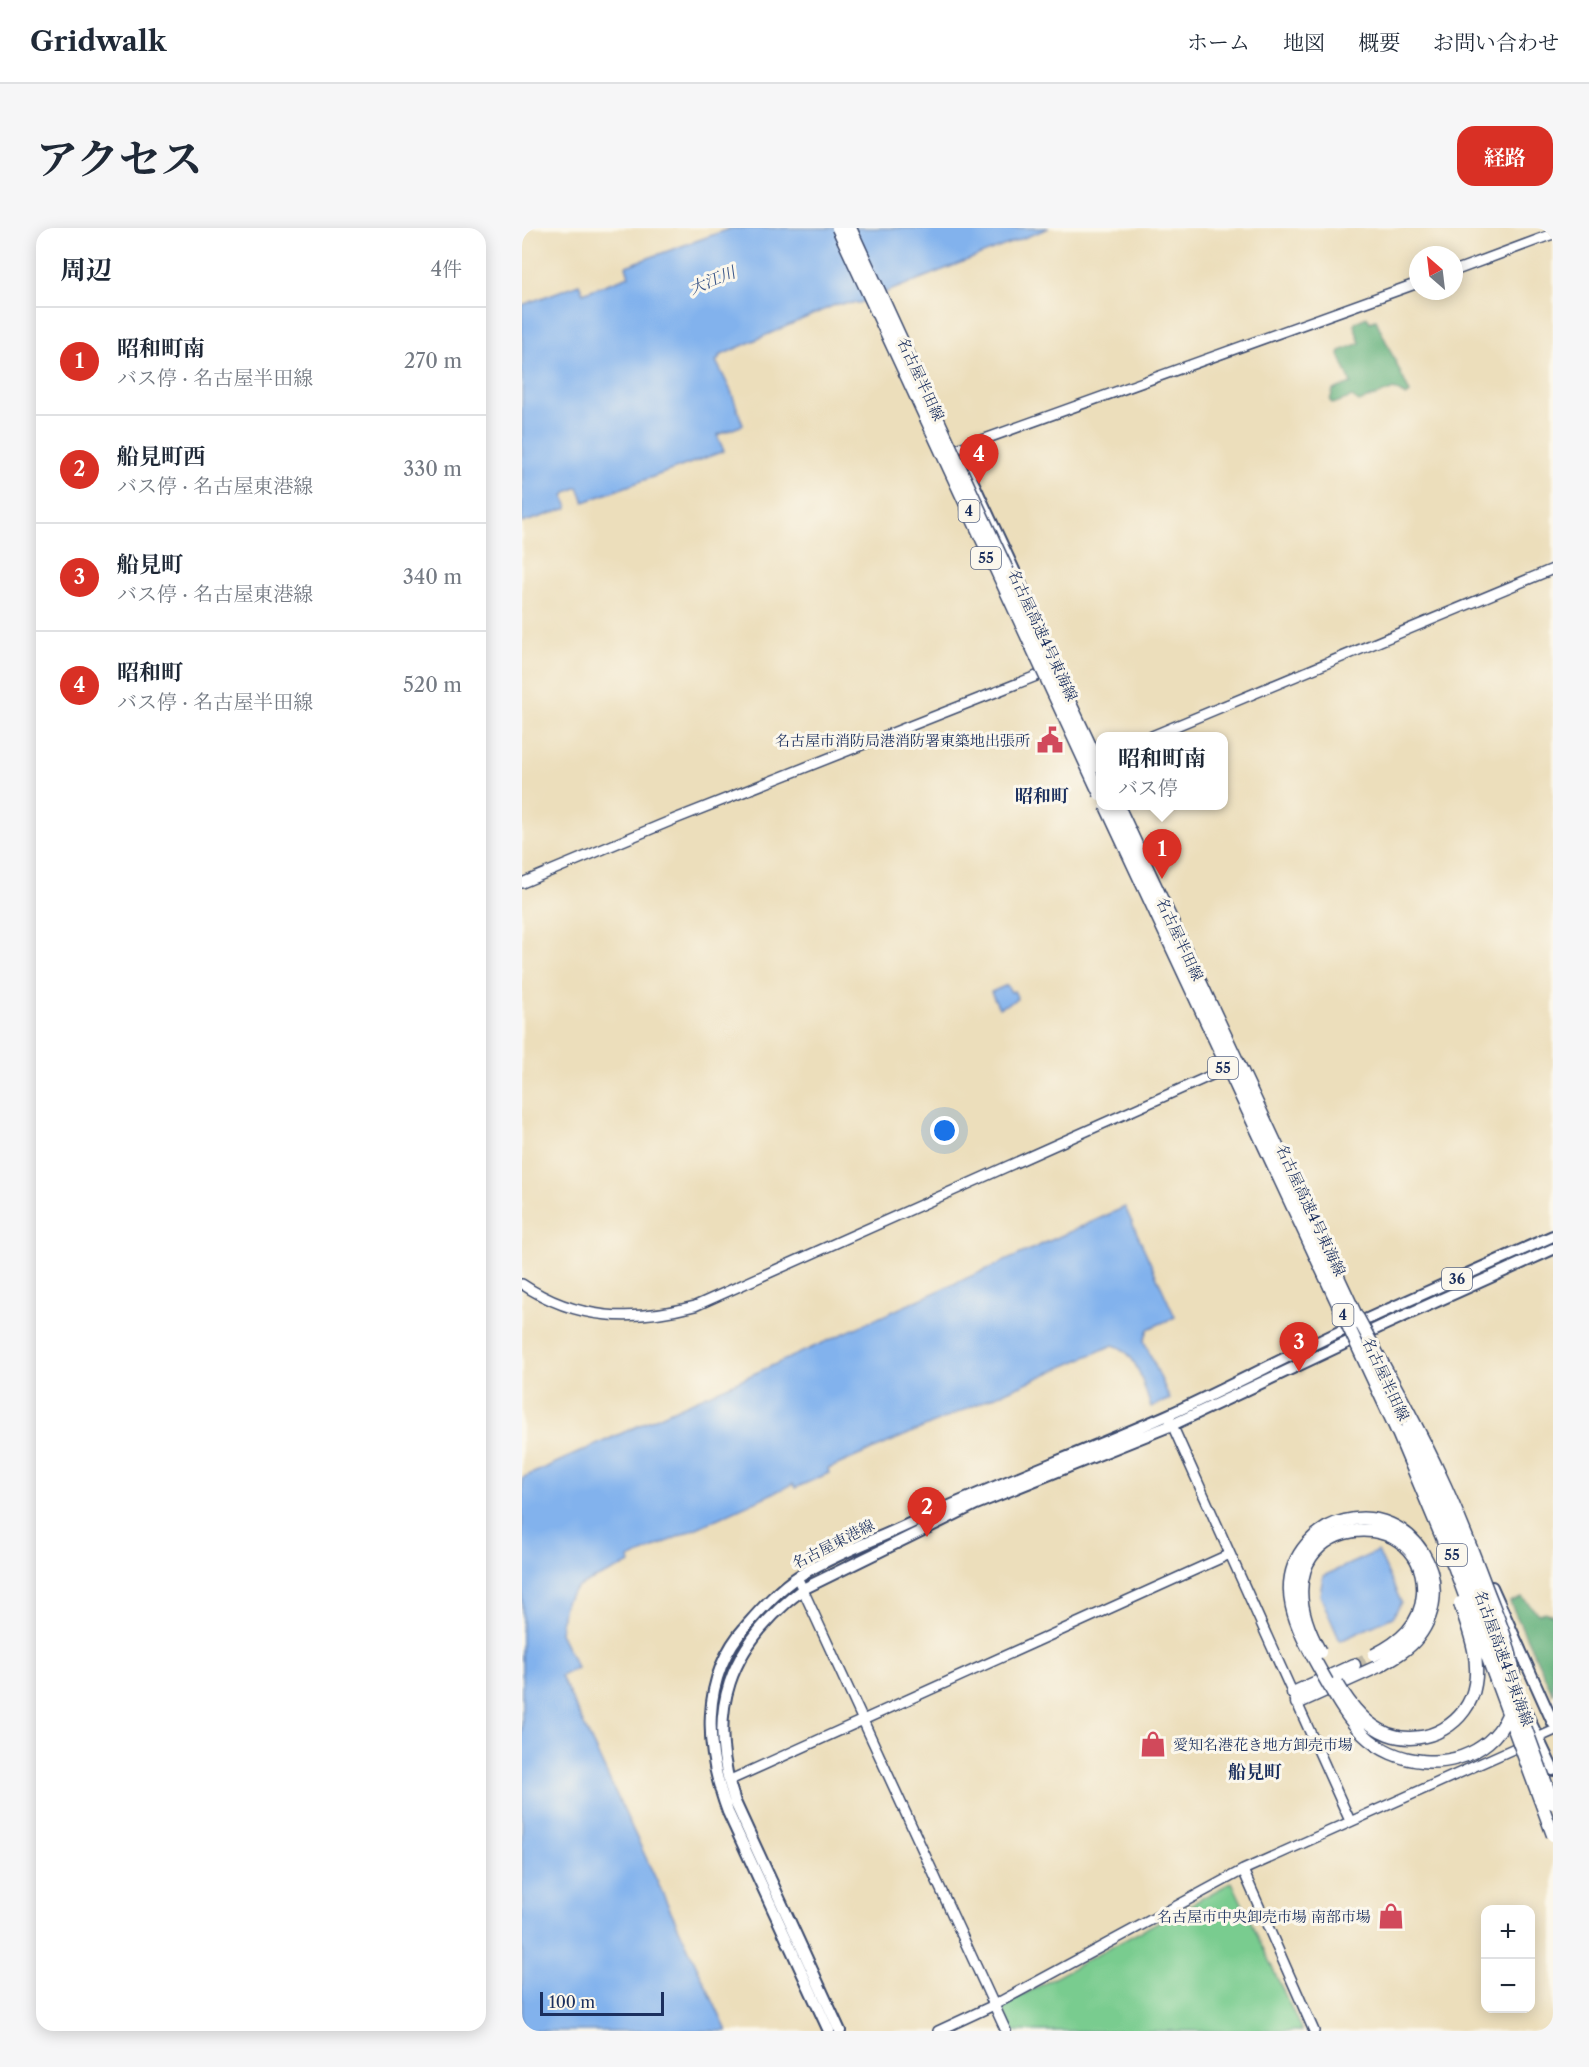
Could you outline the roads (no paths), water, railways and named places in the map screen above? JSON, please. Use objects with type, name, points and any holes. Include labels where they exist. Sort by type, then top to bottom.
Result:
[{"type":"highway","name":"名古屋高速4号東海線","points":[[836,228],[1096,783]]},
{"type":"highway","name":"名古屋高速4号東海線","points":[[853,228],[1096,756]]},
{"type":"highway","name":"名古屋高速4号東海線","points":[[1108,810],[1399,1435],[1454,1566],[1553,1835]]},
{"type":"highway","name":"名古屋高速4号東海線","points":[[1120,810],[1360,1320],[1442,1505],[1486,1616],[1553,1803]]},
{"type":"highway","points":[[1295,1698],[1373,1660],[1405,1649],[1423,1629],[1433,1604],[1433,1576],[1422,1550],[1402,1531],[1377,1521],[1360,1519],[1343,1521],[1319,1533],[1304,1548],[1293,1568],[1290,1592],[1294,1617],[1305,1643],[1339,1703],[1358,1728],[1375,1743],[1405,1758],[1428,1762],[1450,1760],[1471,1753],[1488,1742],[1504,1722],[1512,1705],[1514,1683],[1511,1659],[1502,1629],[1464,1530],[1428,1450],[1360,1320]]},
{"type":"highway","points":[[1373,1660],[1399,1640],[1415,1622],[1421,1607],[1422,1582],[1413,1557],[1401,1544],[1378,1532],[1354,1530],[1337,1535],[1317,1549],[1308,1562],[1301,1587],[1301,1603],[1308,1629],[1341,1690],[1355,1710],[1371,1725],[1388,1734],[1406,1737],[1424,1736],[1441,1730],[1456,1720],[1467,1707],[1474,1691],[1476,1682],[1474,1652],[1452,1577],[1399,1435]]},
{"type":"highway","points":[[1295,1698],[1353,1665]]},
{"type":"main road","name":"名古屋半田線","points":[[836,228],[1039,676],[1096,795]]},
{"type":"main road","name":"名古屋半田線","points":[[853,228],[1096,746]]},
{"type":"main road","name":"名古屋半田線","points":[[1103,810],[1553,1770]]},
{"type":"main road","name":"名古屋半田線","points":[[1125,810],[1360,1320],[1470,1539],[1553,1723]]},
{"type":"main road","name":"36","points":[[1346,1329],[1360,1320],[1553,1236]]},
{"type":"main road","name":"36","points":[[1351,1340],[1553,1249]]},
{"type":"main road","name":"名古屋東港線","points":[[829,2031],[728,1812],[718,1784],[710,1740],[710,1716],[715,1688],[725,1658],[745,1626],[797,1577],[825,1562],[971,1496],[1169,1420],[1346,1329]]},
{"type":"main road","name":"名古屋東港線","points":[[840,2031],[735,1802],[728,1781],[722,1750],[723,1705],[742,1656],[760,1627],[779,1607],[803,1589],[976,1504],[1351,1340]]},
{"type":"street","points":[[1463,267],[1553,234]]},
{"type":"street","points":[[957,449],[1409,286]]},
{"type":"street","points":[[1162,732],[1553,569]]},
{"type":"street","points":[[522,883],[675,819],[1059,667]]},
{"type":"street","points":[[522,1284],[549,1300],[605,1316],[652,1316],[695,1306],[1242,1062]]},
{"type":"street","points":[[1169,1420],[1350,1821]]},
{"type":"street","points":[[728,1781],[1230,1554]]},
{"type":"street","points":[[797,1577],[1006,2031]]},
{"type":"street","points":[[938,2031],[994,2005],[1243,1870],[1553,1731]]},
{"type":"street","points":[[1243,1870],[1314,2031]]},
{"type":"water","name":"大江川","points":[[732,228],[1049,228],[859,303],[837,304],[719,356],[716,361],[731,391],[743,425],[717,435],[724,451],[584,502],[578,487],[564,496],[568,508],[522,523],[522,305],[579,284],[583,293],[629,276],[626,266]]},
{"type":"water","points":[[1007,985],[1018,999],[999,1008],[991,992]]},
{"type":"water","points":[[1125,1207],[1175,1317],[1148,1329],[1144,1341],[1170,1399],[1151,1407],[1134,1362],[1128,1354],[1113,1345],[828,1469],[829,1473],[795,1488],[793,1484],[629,1559],[631,1563],[578,1587],[568,1598],[563,1609],[560,1633],[577,1668],[561,1676],[727,2031],[522,2031],[522,1478]]},
{"type":"water","points":[[1378,1551],[1401,1602],[1393,1617],[1340,1641],[1320,1595],[1323,1576]]},
{"type":"tunnel","points":[[1354,1665],[1366,1659]]},
{"type":"place","name":"昭和町","points":[[979,484]]},
{"type":"place","name":"名古屋市消防局港消防署東築地出張所","points":[[1050,740]]},
{"type":"place","name":"昭和町南","points":[[1162,879]]},
{"type":"place","name":"船見町","points":[[1299,1372]]},
{"type":"place","name":"船見町西","points":[[927,1537]]},
{"type":"place","name":"愛知名港花き地方卸売市場","points":[[1153,1744]]},
{"type":"place","name":"名古屋市中央卸売市場 南部市場","points":[[1391,1916]]},
{"type":"district","name":"昭和町","points":[[1042,796]]},
{"type":"district","name":"船見町","points":[[1255,1772]]}]
